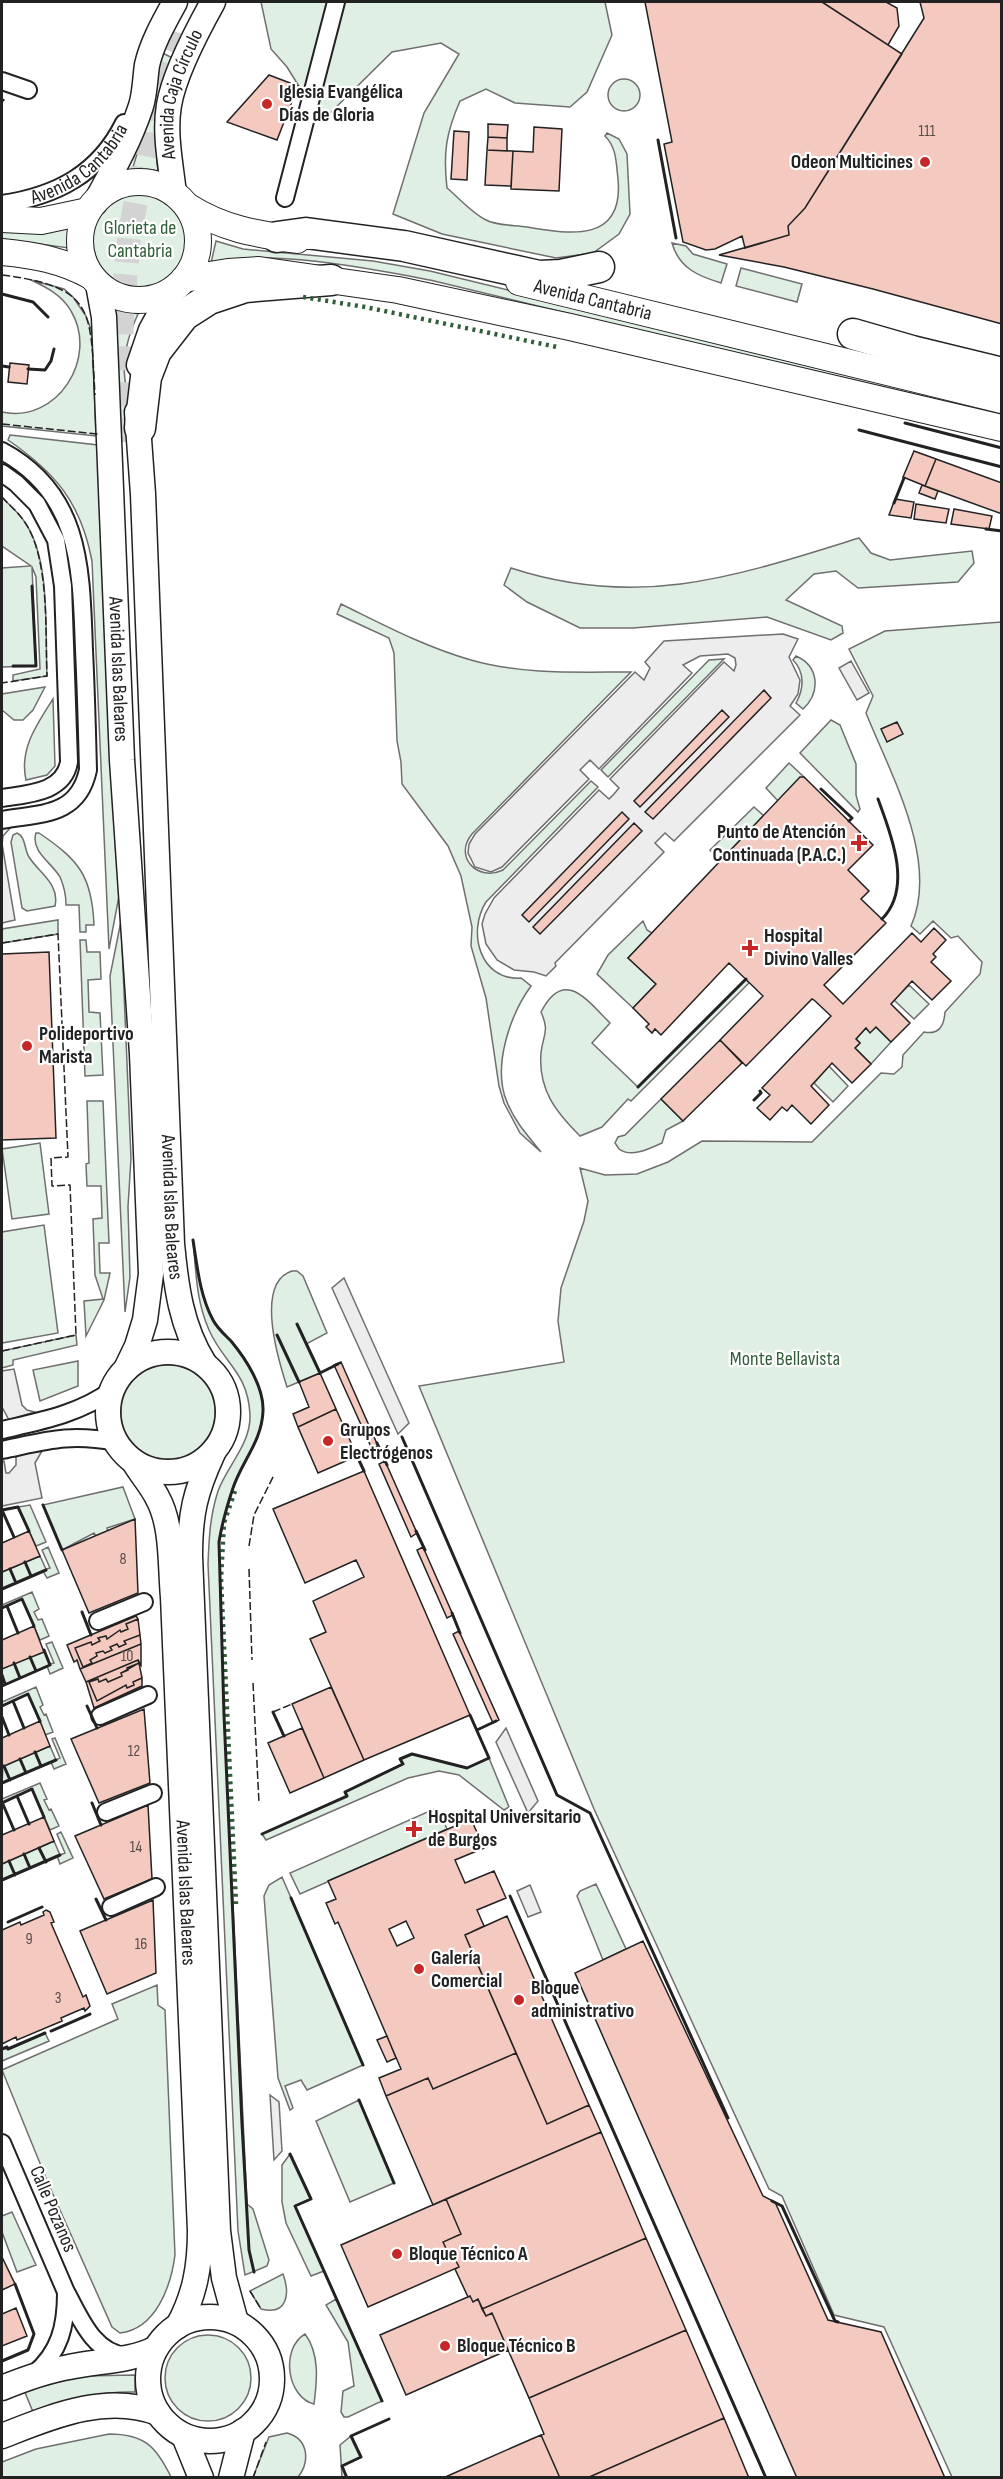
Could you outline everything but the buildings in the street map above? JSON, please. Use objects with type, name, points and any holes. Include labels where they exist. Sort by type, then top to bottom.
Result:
[{"type":"highway","points":[[277,237],[306,233],[404,246],[539,276],[561,275],[599,267]]},
{"type":"highway","points":[[132,435],[146,377],[156,351],[184,315],[209,299],[245,286],[331,280]]},
{"type":"highway","points":[[854,334],[1002,373]]},
{"type":"main road","name":"Avenida Caja Círculo","points":[[92,207],[112,171],[142,104],[148,63],[161,28],[175,2]]},
{"type":"main road","name":"Avenida Caja Círculo","points":[[177,32],[192,2]]},
{"type":"main road","name":"Avenida Caja Círculo","points":[[181,200],[168,135],[169,106],[174,86],[213,2]]},
{"type":"main road","points":[[2,252],[40,255],[73,266],[111,293],[127,299],[143,300],[159,297],[179,285],[194,262],[198,243],[196,224],[181,200],[155,184],[133,183],[112,189],[92,207],[82,227],[80,244],[83,261],[95,280]]},
{"type":"main road","name":"Avenida Cantabria","points":[[181,200],[219,224],[237,230],[376,252],[480,272],[1002,400]]},
{"type":"main road","name":"Avenida Cantabria","points":[[2,219],[41,221],[92,207]]},
{"type":"main road","name":"Avenida Cantabria","points":[[179,285],[228,272],[259,270],[462,302],[1002,428]]},
{"type":"main road","name":"Avenida Islas Baleares","points":[[95,280],[104,317],[122,760],[176,1281],[191,1342],[204,1363]]},
{"type":"main road","name":"Avenida Islas Baleares","points":[[152,1051],[138,786],[132,435],[138,371],[151,330],[179,285]]},
{"type":"main road","name":"Avenida Islas Baleares","points":[[126,1369],[137,1346],[145,1320],[151,1280],[152,1051],[132,435]]},
{"type":"main road","points":[[165,1352],[178,1352],[204,1363],[218,1377],[228,1401],[227,1427],[222,1441],[213,1454],[194,1467],[173,1473],[152,1471],[134,1462],[115,1442],[108,1411],[112,1390],[126,1369],[139,1359],[165,1352]]},
{"type":"main road","name":"Avenida Islas Baleares","points":[[213,1454],[199,1483],[193,1504],[190,1522],[190,1556],[218,2231],[224,2278],[236,2322]]},
{"type":"main road","name":"Avenida Islas Baleares","points":[[134,1462],[158,1498],[166,1526],[173,1609],[200,2231],[200,2262],[197,2278],[189,2305],[178,2326]]},
{"type":"main road","points":[[202,2318],[236,2322],[262,2346],[269,2362],[272,2378],[264,2408],[258,2418],[243,2432],[220,2440],[201,2441],[184,2436],[165,2423],[148,2390],[148,2368],[156,2348],[167,2334],[178,2326],[202,2318]]},
{"type":"main road","points":[[2,2388],[66,2367],[130,2356],[156,2348]]},
{"type":"main road","points":[[2,2436],[57,2414],[84,2408],[130,2406],[158,2413]]},
{"type":"main road","points":[[231,2478],[243,2432]]},
{"type":"main road","points":[[184,2436],[201,2478]]},
{"type":"street","points":[[285,198],[336,2]]},
{"type":"street","name":"Avenida Cantabria","points":[[2,204],[25,201],[58,188],[99,162],[124,123],[148,63]]},
{"type":"street","points":[[2,81],[28,90]]},
{"type":"street","points":[[2,451],[22,463],[40,480],[58,502],[69,525],[80,568],[88,770],[83,785],[68,806],[50,812],[2,820]]},
{"type":"street","points":[[2,473],[37,504],[56,540],[61,566],[69,762],[64,777],[56,785],[2,798]]},
{"type":"street","points":[[2,1430],[76,1410],[94,1403],[112,1390]]},
{"type":"street","points":[[2,1450],[66,1437],[91,1437],[115,1442]]},
{"type":"street","points":[[98,1621],[144,1602]]},
{"type":"street","points":[[100,1716],[148,1695]]},
{"type":"street","points":[[106,1812],[153,1793]]},
{"type":"street","name":"Avenida Islas Baleares","points":[[111,1907],[156,1887]]},
{"type":"street","name":"Calle Pozanos","points":[[2,2143],[66,2292],[93,2338],[101,2346],[118,2355],[130,2356]]},
{"type":"street","name":"Calle Pozanos","points":[[30,2377],[51,2357],[57,2347],[65,2319],[66,2292]]},
{"type":"green space","points":[[261,2],[605,2],[612,35],[587,92],[570,107],[515,103],[486,89],[460,101],[447,143],[446,176],[447,188],[490,222],[561,232],[592,230],[604,224],[613,214],[618,199],[616,162],[612,146],[605,136],[607,133],[619,139],[627,154],[630,214],[619,234],[593,253],[556,258],[442,234],[393,214],[424,113],[459,54],[441,43],[392,52],[321,122],[287,67],[271,49]]},
{"type":"green space","points":[[158,51],[177,60],[157,120],[155,144],[158,171],[133,167],[153,101]]},
{"type":"green space","points":[[624,79],[635,84],[640,95],[635,106],[624,111],[613,106],[608,95],[613,84]]},
{"type":"green space","name":"Glorieta de Cantabria","points":[[140,193],[158,197],[173,207],[183,222],[187,240],[183,258],[173,273],[158,283],[140,287],[122,283],[107,273],[97,258],[93,240],[97,222],[107,207],[122,197]]},
{"type":"green space","points":[[70,226],[69,248],[2,239],[2,228]]},
{"type":"green space","points":[[216,241],[243,249],[373,261],[430,271],[966,401],[1001,411],[1001,418],[430,280],[350,266],[289,259],[234,259],[211,263]]},
{"type":"green space","points":[[672,243],[686,246],[693,254],[727,264],[721,283],[690,270],[679,259]]},
{"type":"green space","points":[[741,268],[802,284],[797,302],[736,286]]},
{"type":"green space","points":[[31,280],[64,289],[73,297],[86,316],[92,332],[96,436],[2,426],[2,412],[22,413],[40,408],[55,398],[68,384],[76,367],[80,348],[78,329],[67,305],[53,292]]},
{"type":"green space","points":[[116,308],[138,314],[128,342],[124,368],[127,394],[136,423],[115,423]]},
{"type":"green space","points":[[10,435],[98,445],[119,896],[109,949],[92,561],[81,522],[64,491],[40,465],[8,440]]},
{"type":"green space","points":[[2,497],[24,521],[33,536],[39,554],[45,595],[47,676],[13,681],[13,675],[40,669],[36,577],[32,567],[36,666],[2,667],[2,568],[31,566],[2,546]]},
{"type":"green space","points":[[859,538],[871,553],[890,560],[972,551],[974,563],[958,582],[858,588],[836,571],[814,574],[786,600],[842,626],[843,633],[831,640],[767,617],[633,628],[580,628],[527,602],[504,585],[511,568],[558,580],[602,586],[645,587],[687,583],[771,565]]},
{"type":"green space","points":[[341,604],[421,642],[454,655],[491,665],[551,672],[631,672],[472,834],[465,851],[467,859],[477,870],[494,873],[503,870],[591,781],[598,787],[486,902],[480,914],[478,940],[487,963],[496,972],[507,977],[521,978],[531,986],[510,1026],[502,1058],[501,1073],[510,1109],[541,1152],[520,1133],[504,1103],[499,1086],[486,998],[471,946],[472,927],[461,876],[448,846],[402,784],[397,741],[394,653],[389,638],[337,614]]},
{"type":"green space","name":"Monte Bellavista","points":[[1001,622],[1001,2477],[952,2477],[884,2327],[834,2315],[782,2196],[769,2189],[594,1809],[419,1386],[564,1362],[558,1321],[561,1288],[584,1221],[588,1201],[580,1168],[605,1175],[637,1174],[668,1162],[702,1141],[812,1142],[881,1073],[894,1074],[902,1067],[903,1055],[924,1032],[937,1031],[940,1028],[945,1012],[980,974],[982,962],[958,936],[951,938],[933,921],[920,934],[911,926],[918,901],[920,874],[916,846],[898,790],[866,713],[873,696],[849,649],[885,631]]},
{"type":"green space","points":[[796,656],[809,666],[815,680],[813,695],[803,709],[796,703],[801,692],[802,681],[800,670],[793,660]]},
{"type":"green space","points":[[724,659],[608,777],[601,770],[709,660]]},
{"type":"green space","points":[[45,687],[33,710],[23,720],[14,720],[2,710],[2,694]]},
{"type":"green space","points":[[53,699],[55,766],[47,775],[26,780],[24,769],[27,747]]},
{"type":"green space","points":[[831,720],[840,725],[856,764],[856,795],[860,809],[858,812],[800,753]]},
{"type":"green space","points":[[789,763],[804,777],[778,801],[766,788]]},
{"type":"green space","points":[[754,807],[764,816],[720,861],[710,850]]},
{"type":"green space","points":[[17,833],[22,837],[33,863],[52,885],[56,898],[55,906],[27,911],[22,908],[11,842],[13,835]]},
{"type":"green space","points":[[36,833],[64,852],[81,871],[93,908],[94,925],[86,925],[86,932],[80,932],[79,905],[66,905],[60,877],[36,846]]},
{"type":"green space","points":[[58,920],[58,934],[2,943],[2,929]]},
{"type":"green space","points":[[121,921],[131,1158],[128,1207],[130,1277],[125,1312],[110,976]]},
{"type":"green space","points":[[643,921],[647,930],[652,933],[628,958],[656,984],[633,1008],[597,974],[608,955]]},
{"type":"green space","points":[[80,940],[86,940],[87,952],[100,952],[101,979],[88,980],[89,1012],[100,1013],[103,1075],[85,1076]]},
{"type":"green space","points":[[746,979],[749,983],[631,1101],[628,1099],[602,1127],[580,1136],[556,1109],[542,1078],[541,1053],[545,1029],[541,1012],[558,992],[567,990],[576,992],[593,1005],[610,1023],[592,1043],[638,1087]]},
{"type":"green space","points":[[909,985],[929,1004],[914,1019],[894,1000]]},
{"type":"green space","points":[[876,1027],[891,1042],[871,1064],[855,1048],[860,1043],[856,1039],[866,1028],[870,1032]]},
{"type":"green space","points":[[829,1066],[848,1086],[833,1102],[814,1083]]},
{"type":"green space","points":[[661,1099],[683,1121],[666,1130],[662,1143],[651,1148],[634,1153],[619,1149],[615,1143],[618,1137],[625,1135]]},
{"type":"green space","points":[[87,1101],[103,1101],[109,1243],[99,1243],[100,1273],[110,1273],[104,1300],[86,1336],[84,1301],[103,1299],[95,1275],[93,1219],[102,1218],[101,1186],[87,1186],[86,1164],[89,1163]]},
{"type":"green space","points":[[40,1143],[49,1214],[12,1219],[2,1149]]},
{"type":"green space","points":[[44,1225],[58,1333],[2,1343],[2,1232]]},
{"type":"green space","points":[[193,1240],[200,1281],[209,1311],[217,1326],[237,1348],[248,1365],[261,1392],[263,1402],[259,1432],[233,1488],[219,1542],[224,1715],[247,2204],[253,2209],[269,2260],[267,2266],[245,2275],[238,2231],[208,1564],[210,1527],[215,1500],[247,1436],[250,1415],[245,1388],[215,1342],[201,1308]]},
{"type":"green space","points":[[292,1271],[297,1271],[303,1276],[327,1333],[306,1344],[320,1373],[287,1387],[275,1342],[272,1306],[274,1291],[281,1278]]},
{"type":"green space","points":[[76,1335],[77,1345],[13,1360],[13,1365],[2,1368],[2,1351]]},
{"type":"green space","points":[[78,1361],[78,1386],[40,1401],[33,1370]]},
{"type":"green space","points":[[168,1365],[186,1369],[201,1379],[211,1394],[215,1412],[211,1430],[201,1445],[186,1455],[168,1459],[150,1455],[135,1445],[125,1430],[121,1412],[125,1394],[135,1379],[150,1369]]},
{"type":"green space","points":[[123,1487],[135,1519],[107,1528],[108,1531],[96,1536],[94,1533],[62,1550],[43,1505]]},
{"type":"green space","points":[[30,1505],[46,1542],[36,1546],[18,1507]]},
{"type":"green space","points":[[48,1547],[59,1573],[47,1578],[43,1571],[2,1589],[2,1572],[40,1556],[46,1569],[50,1568],[42,1550]]},
{"type":"green space","points":[[32,1592],[39,1609],[34,1612],[38,1620],[42,1619],[49,1636],[40,1640],[22,1599],[2,1608],[2,1605]]},
{"type":"green space","points":[[52,1642],[63,1668],[50,1674],[47,1666],[2,1686],[2,1669],[44,1650],[50,1664],[54,1663],[46,1644]]},
{"type":"green space","points":[[36,1687],[43,1705],[40,1707],[44,1715],[46,1714],[53,1732],[45,1735],[28,1694],[2,1706],[2,1702]]},
{"type":"green space","points":[[55,1738],[66,1764],[54,1769],[51,1762],[2,1783],[3,1766],[50,1746],[56,1760],[60,1758],[52,1739]]},
{"type":"green space","points":[[412,1754],[467,1768],[489,1758],[509,1807],[504,1810],[459,1775],[439,1771],[408,1778],[266,1840],[262,1834],[347,1797],[345,1792],[402,1764],[400,1759]]},
{"type":"green space","points":[[40,1783],[47,1799],[44,1800],[59,1826],[50,1830],[32,1789],[2,1802],[2,1799]]},
{"type":"green space","points":[[434,1809],[440,1813],[447,1829],[300,1894],[290,1873]]},
{"type":"green space","points":[[61,1832],[73,1858],[60,1864],[57,1856],[2,1880],[2,1864],[54,1841],[60,1855],[65,1853],[57,1834]]},
{"type":"green space","points":[[282,1877],[363,2065],[307,2090],[301,2080],[285,2086],[293,2108],[290,2110],[278,2078],[264,1896],[269,1885]]},
{"type":"green space","points":[[596,1884],[626,1949],[603,1960],[577,1896],[580,1891]]},
{"type":"green space","points":[[157,1985],[158,2005],[165,2010],[175,2255],[170,2280],[160,2304],[143,2323],[133,2330],[120,2333],[112,2327],[48,2183],[2,2070],[118,2019],[112,2004]]},
{"type":"green space","points":[[45,2033],[49,2041],[2,2061],[2,2049],[7,2047],[8,2049]]},
{"type":"green space","points":[[359,2100],[394,2183],[350,2202],[316,2121]]},
{"type":"green space","points":[[290,2154],[311,2199],[295,2206],[324,2271],[311,2276],[286,2223],[282,2202],[282,2165]]},
{"type":"green space","points":[[12,2212],[36,2265],[17,2272],[2,2232],[2,2216]]},
{"type":"green space","points":[[283,2274],[286,2295],[282,2306],[270,2310],[261,2309],[250,2291]]},
{"type":"green space","points":[[336,2299],[382,2401],[348,2417],[344,2417],[341,2412],[343,2391],[354,2386],[348,2342],[326,2305]]},
{"type":"green space","points":[[305,2334],[315,2359],[314,2404],[305,2400],[298,2392],[290,2372],[292,2350]]},
{"type":"green space","points":[[208,2335],[232,2342],[244,2354],[251,2378],[244,2402],[232,2414],[208,2421],[184,2414],[172,2402],[165,2378],[172,2354],[184,2342]]},
{"type":"green space","points":[[135,2375],[135,2392],[83,2397],[33,2412],[24,2390],[84,2376]]},
{"type":"green space","points":[[287,2433],[300,2440],[305,2452],[306,2458],[298,2477],[253,2477],[269,2437]]},
{"type":"green space","points":[[109,2434],[131,2436],[148,2444],[160,2457],[171,2477],[2,2477],[2,2462],[36,2449]]},
{"type":"green space","points":[[351,2436],[361,2457],[342,2466],[347,2477],[342,2477],[340,2445]]},
{"type":"shaded area","points":[[783,634],[798,639],[789,657],[800,680],[798,694],[790,706],[800,715],[674,841],[665,833],[655,843],[664,852],[555,963],[556,966],[546,976],[514,970],[497,960],[486,944],[482,924],[494,898],[599,790],[609,799],[619,788],[610,779],[724,662],[734,671],[735,658],[728,654],[700,656],[683,665],[692,673],[599,769],[590,760],[580,770],[589,779],[502,867],[491,872],[475,867],[468,853],[469,844],[475,834],[635,672],[644,680],[650,668],[645,662],[664,641]]},
{"type":"shaded area","points":[[851,661],[869,693],[857,700],[839,668]]},
{"type":"shaded area","points":[[12,826],[3,836],[2,844],[2,828]]},
{"type":"shaded area","points":[[2,844],[15,920],[2,923]]},
{"type":"shaded area","points":[[344,1278],[409,1423],[398,1434],[332,1288]]},
{"type":"shaded area","points":[[14,1369],[22,1405],[27,1410],[35,1412],[9,1420],[2,1407],[2,1371]]},
{"type":"shaded area","points":[[42,1451],[35,1463],[42,1498],[2,1506],[2,1462],[4,1461],[6,1473],[9,1473],[16,1465],[16,1455]]},
{"type":"shaded area","points":[[506,1728],[538,1801],[528,1813],[496,1742]]},
{"type":"shaded area","points":[[530,1885],[541,1912],[528,1917],[517,1891]]},
{"type":"shaded area","points":[[270,2095],[279,2102],[282,2151],[274,2160]]},
{"type":"tunnel","points":[[125,442],[120,385],[122,315],[129,237],[157,94],[177,32]]},
{"type":"hedge","points":[[303,297],[365,307],[557,347]]},
{"type":"hedge","points":[[235,1491],[224,1523],[221,1579],[236,1904]]},
{"type":"fence","points":[[2,99],[4,100],[2,102]]},
{"type":"fence","points":[[2,275],[33,280],[55,287],[71,296],[82,308],[92,342],[95,395]]},
{"type":"fence","points":[[2,424],[97,434],[97,431]]},
{"type":"fence","points":[[2,497],[24,521],[38,554],[46,617],[47,676],[2,683]]},
{"type":"fence","points":[[2,943],[58,934],[68,1157],[51,1158],[52,1186],[70,1185],[76,1335],[2,1351]]},
{"type":"fence","points":[[249,1546],[254,1515],[274,1475]]},
{"type":"fence","points":[[249,1569],[252,1660]]},
{"type":"fence","points":[[253,1683],[259,1803]]},
{"type":"fence","points":[[273,1712],[292,1704]]},
{"type":"fence","points":[[250,2291],[261,2309]]},
{"type":"fence","points":[[253,2478],[266,2442]]},
{"type":"wall","points":[[658,140],[676,238]]},
{"type":"wall","points":[[2,294],[33,302],[48,317]]},
{"type":"wall","points":[[28,369],[45,370],[51,361],[54,349]]},
{"type":"wall","points":[[2,366],[9,367]]},
{"type":"wall","points":[[905,423],[1002,448]]},
{"type":"wall","points":[[859,430],[1002,467]]},
{"type":"wall","points":[[894,503],[904,478]]},
{"type":"wall","points":[[986,529],[1002,531]]},
{"type":"wall","points":[[13,666],[36,666],[32,586]]},
{"type":"wall","points":[[821,789],[852,818],[849,821]]},
{"type":"wall","points":[[878,799],[893,844],[898,877],[891,906],[882,919]]},
{"type":"wall","points":[[638,1087],[746,979]]},
{"type":"wall","points":[[754,1100],[761,1093],[760,1091]]},
{"type":"wall","points":[[193,1240],[200,1281],[209,1311],[217,1326],[248,1365],[261,1392],[263,1402],[259,1432],[233,1488],[219,1542],[224,1715],[242,2124],[249,2250],[254,2272]]},
{"type":"wall","points":[[297,1324],[320,1373],[338,1364]]},
{"type":"wall","points":[[277,1335],[299,1382]]},
{"type":"wall","points":[[402,1437],[557,1795],[590,1813],[728,2118]]},
{"type":"wall","points":[[377,1443],[387,1465]]},
{"type":"wall","points":[[357,1456],[364,1471]]},
{"type":"wall","points":[[43,1505],[62,1550]]},
{"type":"wall","points":[[2,1510],[18,1507],[29,1531]]},
{"type":"wall","points":[[2,1510],[14,1537]]},
{"type":"wall","points":[[416,1531],[425,1550]]},
{"type":"wall","points":[[25,1562],[31,1576]]},
{"type":"wall","points":[[10,1569],[16,1583]]},
{"type":"wall","points":[[2,1589],[46,1570]]},
{"type":"wall","points":[[2,1608],[22,1599],[34,1626]]},
{"type":"wall","points":[[7,1606],[18,1633]]},
{"type":"wall","points":[[82,1612],[91,1635]]},
{"type":"wall","points":[[452,1613],[460,1633]]},
{"type":"wall","points":[[2,1686],[50,1665],[44,1650]]},
{"type":"wall","points":[[30,1657],[36,1671]]},
{"type":"wall","points":[[14,1663],[20,1678]]},
{"type":"wall","points":[[2,1675],[5,1684]]},
{"type":"wall","points":[[2,1706],[28,1694],[40,1721]]},
{"type":"wall","points":[[13,1701],[24,1728]]},
{"type":"wall","points":[[87,1706],[97,1728]]},
{"type":"wall","points":[[273,1712],[284,1736]]},
{"type":"wall","points":[[262,1834],[347,1796],[345,1792],[403,1764],[400,1759],[412,1754],[467,1768],[489,1758],[470,1715]]},
{"type":"wall","points":[[2,1717],[9,1735]]},
{"type":"wall","points":[[477,1730],[496,1721]]},
{"type":"wall","points":[[35,1752],[41,1766]]},
{"type":"wall","points":[[20,1759],[26,1773]]},
{"type":"wall","points":[[2,1783],[56,1760]]},
{"type":"wall","points":[[4,1766],[10,1780]]},
{"type":"wall","points":[[2,1803],[32,1789],[44,1817]]},
{"type":"wall","points":[[17,1796],[29,1824]]},
{"type":"wall","points":[[2,1802],[14,1830]]},
{"type":"wall","points":[[92,1803],[101,1825]]},
{"type":"wall","points":[[39,1848],[46,1862]]},
{"type":"wall","points":[[24,1854],[30,1868]]},
{"type":"wall","points":[[2,1880],[60,1855]]},
{"type":"wall","points":[[9,1861],[15,1875]]},
{"type":"wall","points":[[510,1896],[766,2478]]},
{"type":"wall","points":[[291,1898],[363,2065]]},
{"type":"wall","points":[[96,1899],[106,1920]]},
{"type":"wall","points":[[8,1922],[42,1907]]},
{"type":"wall","points":[[51,2031],[90,2014]]},
{"type":"wall","points":[[2,2049],[7,2047],[8,2049],[45,2033]]},
{"type":"wall","points":[[359,2100],[394,2183]]},
{"type":"wall","points":[[290,2154],[311,2199],[295,2206],[382,2401]]},
{"type":"wall","points":[[772,2201],[782,2206],[835,2321],[838,2322]]},
{"type":"wall","points":[[2,2361],[28,2350],[34,2334],[15,2284]]},
{"type":"wall","points":[[347,2478],[342,2466],[361,2457],[351,2436],[389,2419]]},
{"type":"place","name":"Iglesia Evangélica Días de Gloria","points":[[267,104]]},
{"type":"place","name":"Odeon Multicines","points":[[925,162]]},
{"type":"place","name":"Punto de Atención Continuada (P.A.C.)","points":[[859,843]]},
{"type":"place","name":"Hospital Divino Valles","points":[[750,948]]},
{"type":"place","name":"Polideportivo Marista","points":[[27,1046]]},
{"type":"place","name":"Grupos Electrógenos","points":[[328,1441]]},
{"type":"place","name":"Hospital Universitario de Burgos","points":[[414,1829]]},
{"type":"place","name":"Galería Comercial","points":[[419,1969]]},
{"type":"place","name":"Bloque administrativo","points":[[519,2000]]},
{"type":"place","name":"Bloque Técnico A","points":[[397,2254]]},
{"type":"place","name":"Bloque Técnico B","points":[[445,2346]]}]
